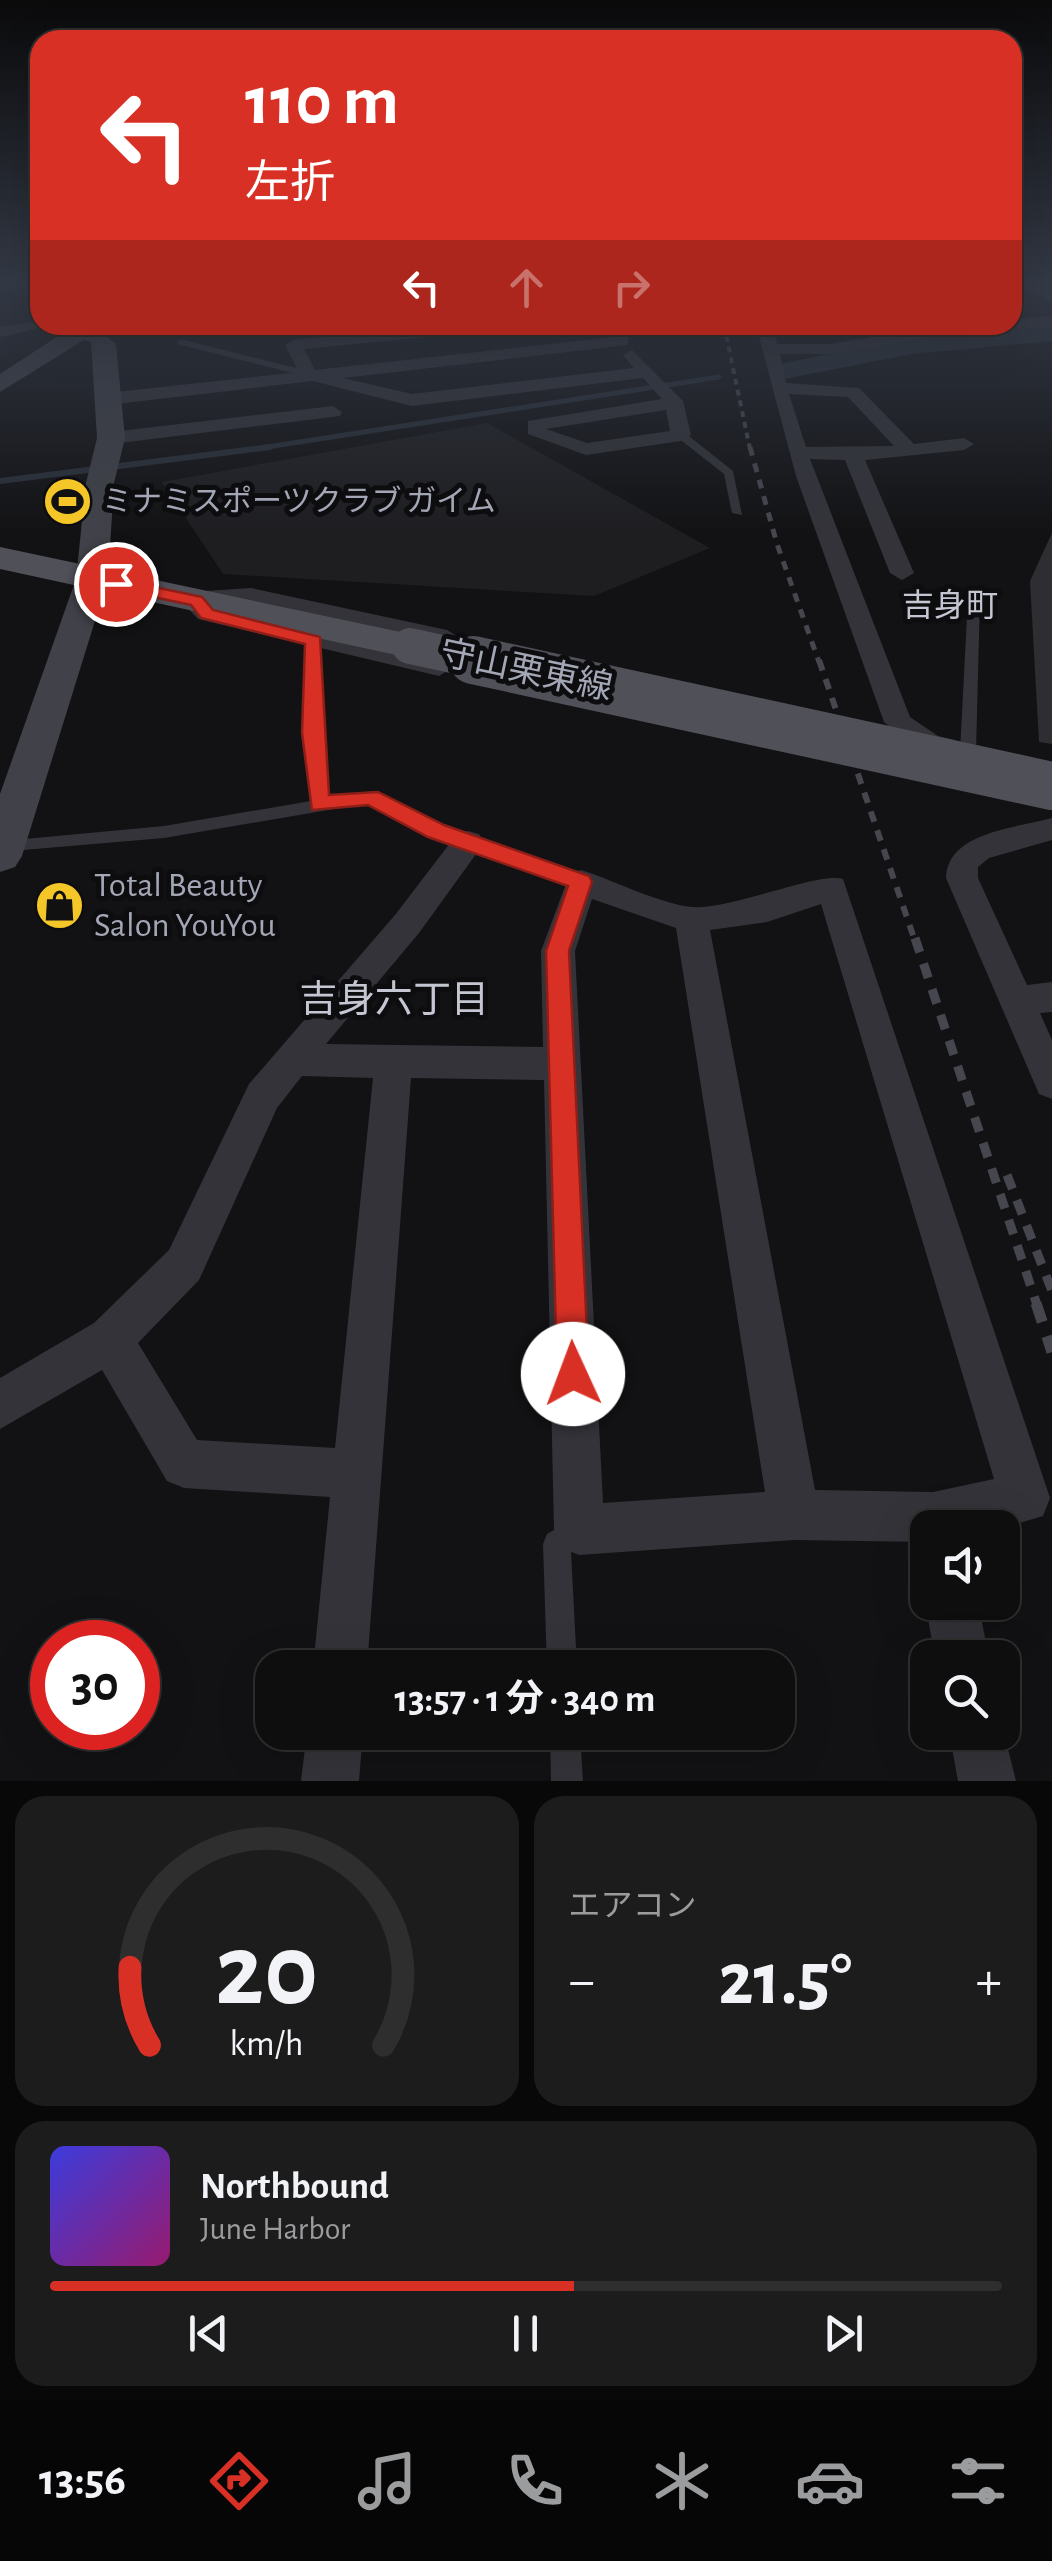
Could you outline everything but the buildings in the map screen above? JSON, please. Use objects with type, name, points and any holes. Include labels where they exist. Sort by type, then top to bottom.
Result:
[{"type":"main road","name":"守山栗東線","points":[[0,558],[1052,786]]},
{"type":"street","points":[[0,384],[24,368]]},
{"type":"street","points":[[1,852],[92,579],[107,458],[105,368]]},
{"type":"street","points":[[305,368],[309,375],[412,400],[660,387]]},
{"type":"street","points":[[107,399],[372,368]]},
{"type":"street","points":[[644,368],[660,387],[680,435],[586,449],[538,434],[535,425],[660,387]]},
{"type":"street","points":[[775,368],[800,453],[898,722],[929,743],[1052,770]]},
{"type":"street","points":[[250,382],[258,421]]},
{"type":"street","points":[[778,388],[853,392],[909,450]]},
{"type":"street","points":[[107,458],[258,421],[333,412]]},
{"type":"street","points":[[800,453],[853,454],[964,444]]},
{"type":"street","points":[[853,454],[902,573]]},
{"type":"street","points":[[192,600],[252,595],[786,712]]},
{"type":"street","points":[[192,600],[207,614],[574,697],[588,669]]},
{"type":"street","points":[[1052,829],[978,850],[962,862],[962,878],[1036,999],[1052,1082]]},
{"type":"street","points":[[0,1405],[110,1339],[184,1266],[263,1096],[284,1066],[406,924],[468,842]]},
{"type":"street","points":[[910,1521],[794,1515],[579,1530],[558,951],[581,882],[691,920],[768,909],[832,888],[1025,1498],[980,1510]]},
{"type":"street","points":[[691,920],[794,1515]]},
{"type":"street","points":[[284,1066],[302,1060],[393,1065],[562,1064]]},
{"type":"street","points":[[342,1650],[393,1065]]},
{"type":"street","points":[[110,1339],[184,1464],[357,1474]]},
{"type":"street","points":[[330,1781],[333,1750]]},
{"type":"street","points":[[981,1750],[987,1781]]},
{"type":"lane","points":[[282,368],[309,375]]},
{"type":"lane","points":[[680,435],[729,473],[738,513]]},
{"type":"lane","points":[[968,752],[974,597]]},
{"type":"lane","points":[[314,641],[312,733],[319,804]]},
{"type":"lane","points":[[1,852],[164,832],[371,797],[468,842],[581,882]]},
{"type":"lane","points":[[561,1650],[557,1544],[579,1530]]},
{"type":"lane","points":[[566,1750],[567,1781]]},
{"type":"shaded area","points":[[487,423],[710,548],[594,596],[223,574],[162,482]]},
{"type":"waterway","points":[[784,371],[802,368]]},
{"type":"waterway","points":[[254,449],[719,377]]},
{"type":"waterway","points":[[0,481],[270,447]]},
{"type":"railway","points":[[733,368],[750,449]]},
{"type":"railway","points":[[750,447],[777,544],[819,662]]},
{"type":"railway","points":[[819,660],[915,941]]},
{"type":"railway","points":[[915,938],[1037,1305]]},
{"type":"railway","points":[[1007,1175],[1052,1291]]},
{"type":"railway","points":[[1036,1303],[1052,1352]]},
{"type":"place","name":"ミナミスポーツクラブ ガイム","points":[[67,502]]},
{"type":"place","name":"Total Beauty Salon YouYou","points":[[59,905]]},
{"type":"district","name":"吉身町","points":[[950,606]]},
{"type":"district","name":"吉身六丁目","points":[[394,1001]]},
{"type":"route","points":[[116,584],[196,601],[207,614],[314,641],[312,733],[319,804],[371,797],[436,831],[581,882],[558,951],[573,1374]]}]
